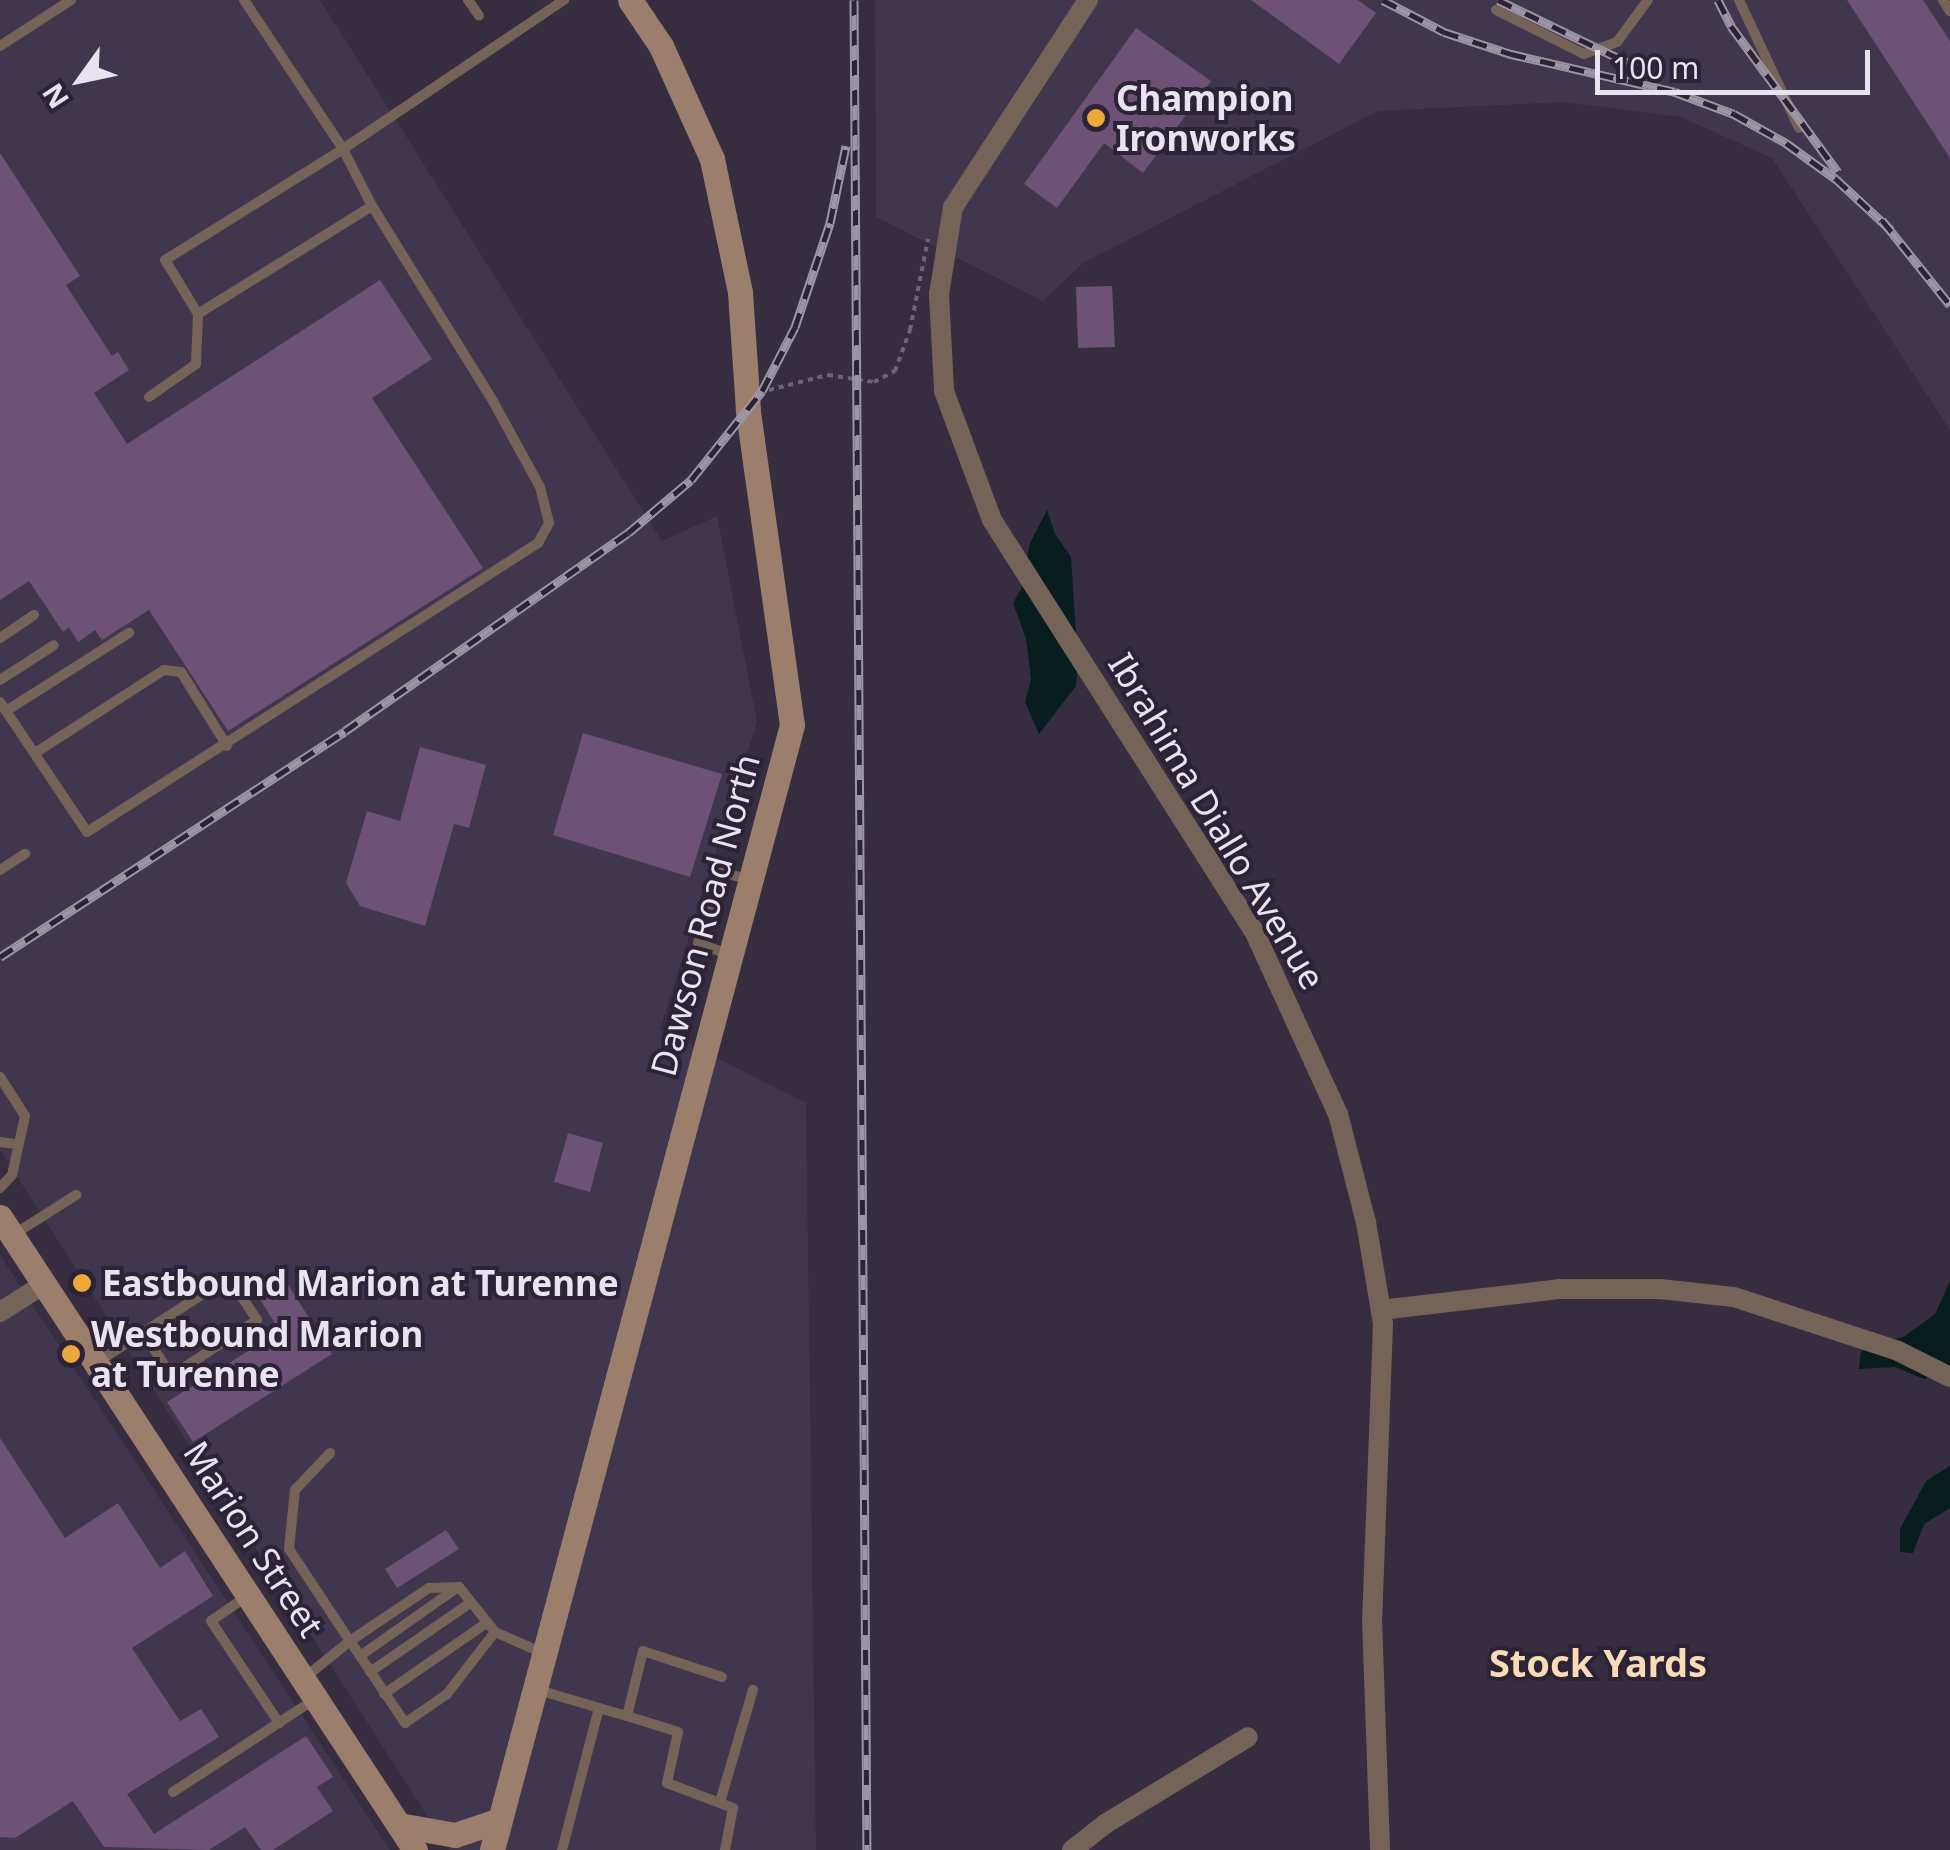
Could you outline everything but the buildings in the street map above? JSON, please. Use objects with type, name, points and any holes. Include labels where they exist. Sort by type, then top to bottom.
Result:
[{"type":"street","name":"Dawson Road North","points":[[492,1850],[792,724],[747,392],[740,292],[712,159],[662,46],[630,0]]},
{"type":"street","points":[[953,207],[1088,0]]},
{"type":"street","name":"Ibrahima Diallo Avenue","points":[[953,207],[940,294],[944,391],[992,520],[1255,933],[1338,1114],[1366,1222],[1380,1310],[1381,1468],[1372,1619],[1380,1850]]},
{"type":"street","name":"Marion Street","points":[[6,1226],[416,1850]]},
{"type":"street","points":[[0,1312],[44,1284]]},
{"type":"street","points":[[1380,1310],[1560,1289],[1660,1289],[1734,1297],[1898,1350],[1950,1377]]},
{"type":"street","points":[[1072,1850],[1105,1824],[1248,1736]]},
{"type":"street","points":[[399,1825],[455,1836],[500,1820]]},
{"type":"lane","points":[[0,46],[71,0]]},
{"type":"lane","points":[[129,634],[3,706],[88,832],[538,543],[549,523],[540,487],[492,400],[372,206],[343,149],[244,0]]},
{"type":"lane","points":[[468,0],[480,16]]},
{"type":"lane","points":[[149,397],[196,364],[198,314],[165,260],[343,149],[564,0]]},
{"type":"lane","points":[[1496,10],[1584,54],[1617,42],[1648,0]]},
{"type":"lane","points":[[1738,0],[1799,128]]},
{"type":"lane","points":[[1943,0],[1950,11]]},
{"type":"lane","points":[[198,314],[372,206]]},
{"type":"lane","points":[[0,638],[34,616]]},
{"type":"lane","points":[[0,680],[54,645]]},
{"type":"lane","points":[[36,753],[164,670],[180,672],[227,746]]},
{"type":"lane","points":[[0,870],[25,854]]},
{"type":"lane","points":[[731,956],[698,943],[722,872],[751,880]]},
{"type":"lane","points":[[0,1077],[25,1116],[12,1175],[0,1188]]},
{"type":"lane","points":[[0,1142],[16,1144]]},
{"type":"lane","points":[[6,1226],[76,1195]]},
{"type":"lane","points":[[96,1362],[230,1276],[257,1320],[172,1376],[144,1333]]},
{"type":"lane","points":[[330,1453],[295,1490],[289,1550],[405,1723],[447,1694],[496,1632]]},
{"type":"lane","points":[[459,1586],[484,1624],[544,1654]]},
{"type":"lane","points":[[173,1792],[278,1723],[350,1641],[428,1588],[459,1586]]},
{"type":"lane","points":[[360,1656],[459,1586]]},
{"type":"lane","points":[[248,1595],[211,1621],[278,1723]]},
{"type":"lane","points":[[370,1672],[470,1603]]},
{"type":"lane","points":[[384,1694],[484,1624]]},
{"type":"lane","points":[[627,1716],[642,1651],[722,1676]]},
{"type":"lane","points":[[535,1689],[678,1732],[667,1783],[734,1808],[724,1850]]},
{"type":"lane","points":[[720,1802],[753,1690]]},
{"type":"lane","points":[[562,1850],[600,1708]]},
{"type":"path","points":[[747,392],[828,374],[874,382],[895,371],[913,316],[926,242],[953,207]]},
{"type":"shaded area","points":[[0,0],[320,0],[662,541],[717,516],[757,722],[660,1029],[806,1103],[816,1850],[449,1850],[0,1150]]},
{"type":"shaded area","points":[[875,0],[1950,0],[1950,430],[1772,158],[1681,117],[1563,102],[1378,111],[1083,263],[1043,301],[876,217]]},
{"type":"shaded area","points":[[1047,510],[1055,534],[1071,557],[1078,666],[1076,686],[1039,734],[1025,702],[1031,679],[1026,639],[1013,603],[1022,587],[1030,543]]},
{"type":"shaded area","points":[[0,1255],[390,1850],[0,1850]]},
{"type":"shaded area","points":[[1950,1281],[1950,1369],[1924,1379],[1895,1367],[1859,1369],[1861,1351],[1905,1336],[1935,1314]]},
{"type":"shaded area","points":[[1950,1466],[1950,1508],[1924,1524],[1913,1553],[1900,1552],[1900,1529],[1926,1481]]},
{"type":"railway","points":[[854,0],[867,1850]]},
{"type":"railway","points":[[1383,0],[1444,32],[1511,54],[1675,92],[1734,114],[1786,143],[1836,179],[1891,230]]},
{"type":"railway","points":[[1498,0],[1657,77]]},
{"type":"railway","points":[[1718,0],[1731,26],[1838,172]]},
{"type":"railway","points":[[0,957],[345,731],[628,533],[691,480],[762,391],[795,327],[830,223],[846,146]]},
{"type":"railway","points":[[1882,220],[1950,305]]},
{"type":"place","name":"Champion Ironworks","points":[[1096,118]]},
{"type":"place","name":"Eastbound Marion at Turenne","points":[[82,1283]]},
{"type":"place","name":"Westbound Marion at Turenne","points":[[71,1354]]},
{"type":"district","name":"Stock Yards","points":[[1598,1663]]}]
